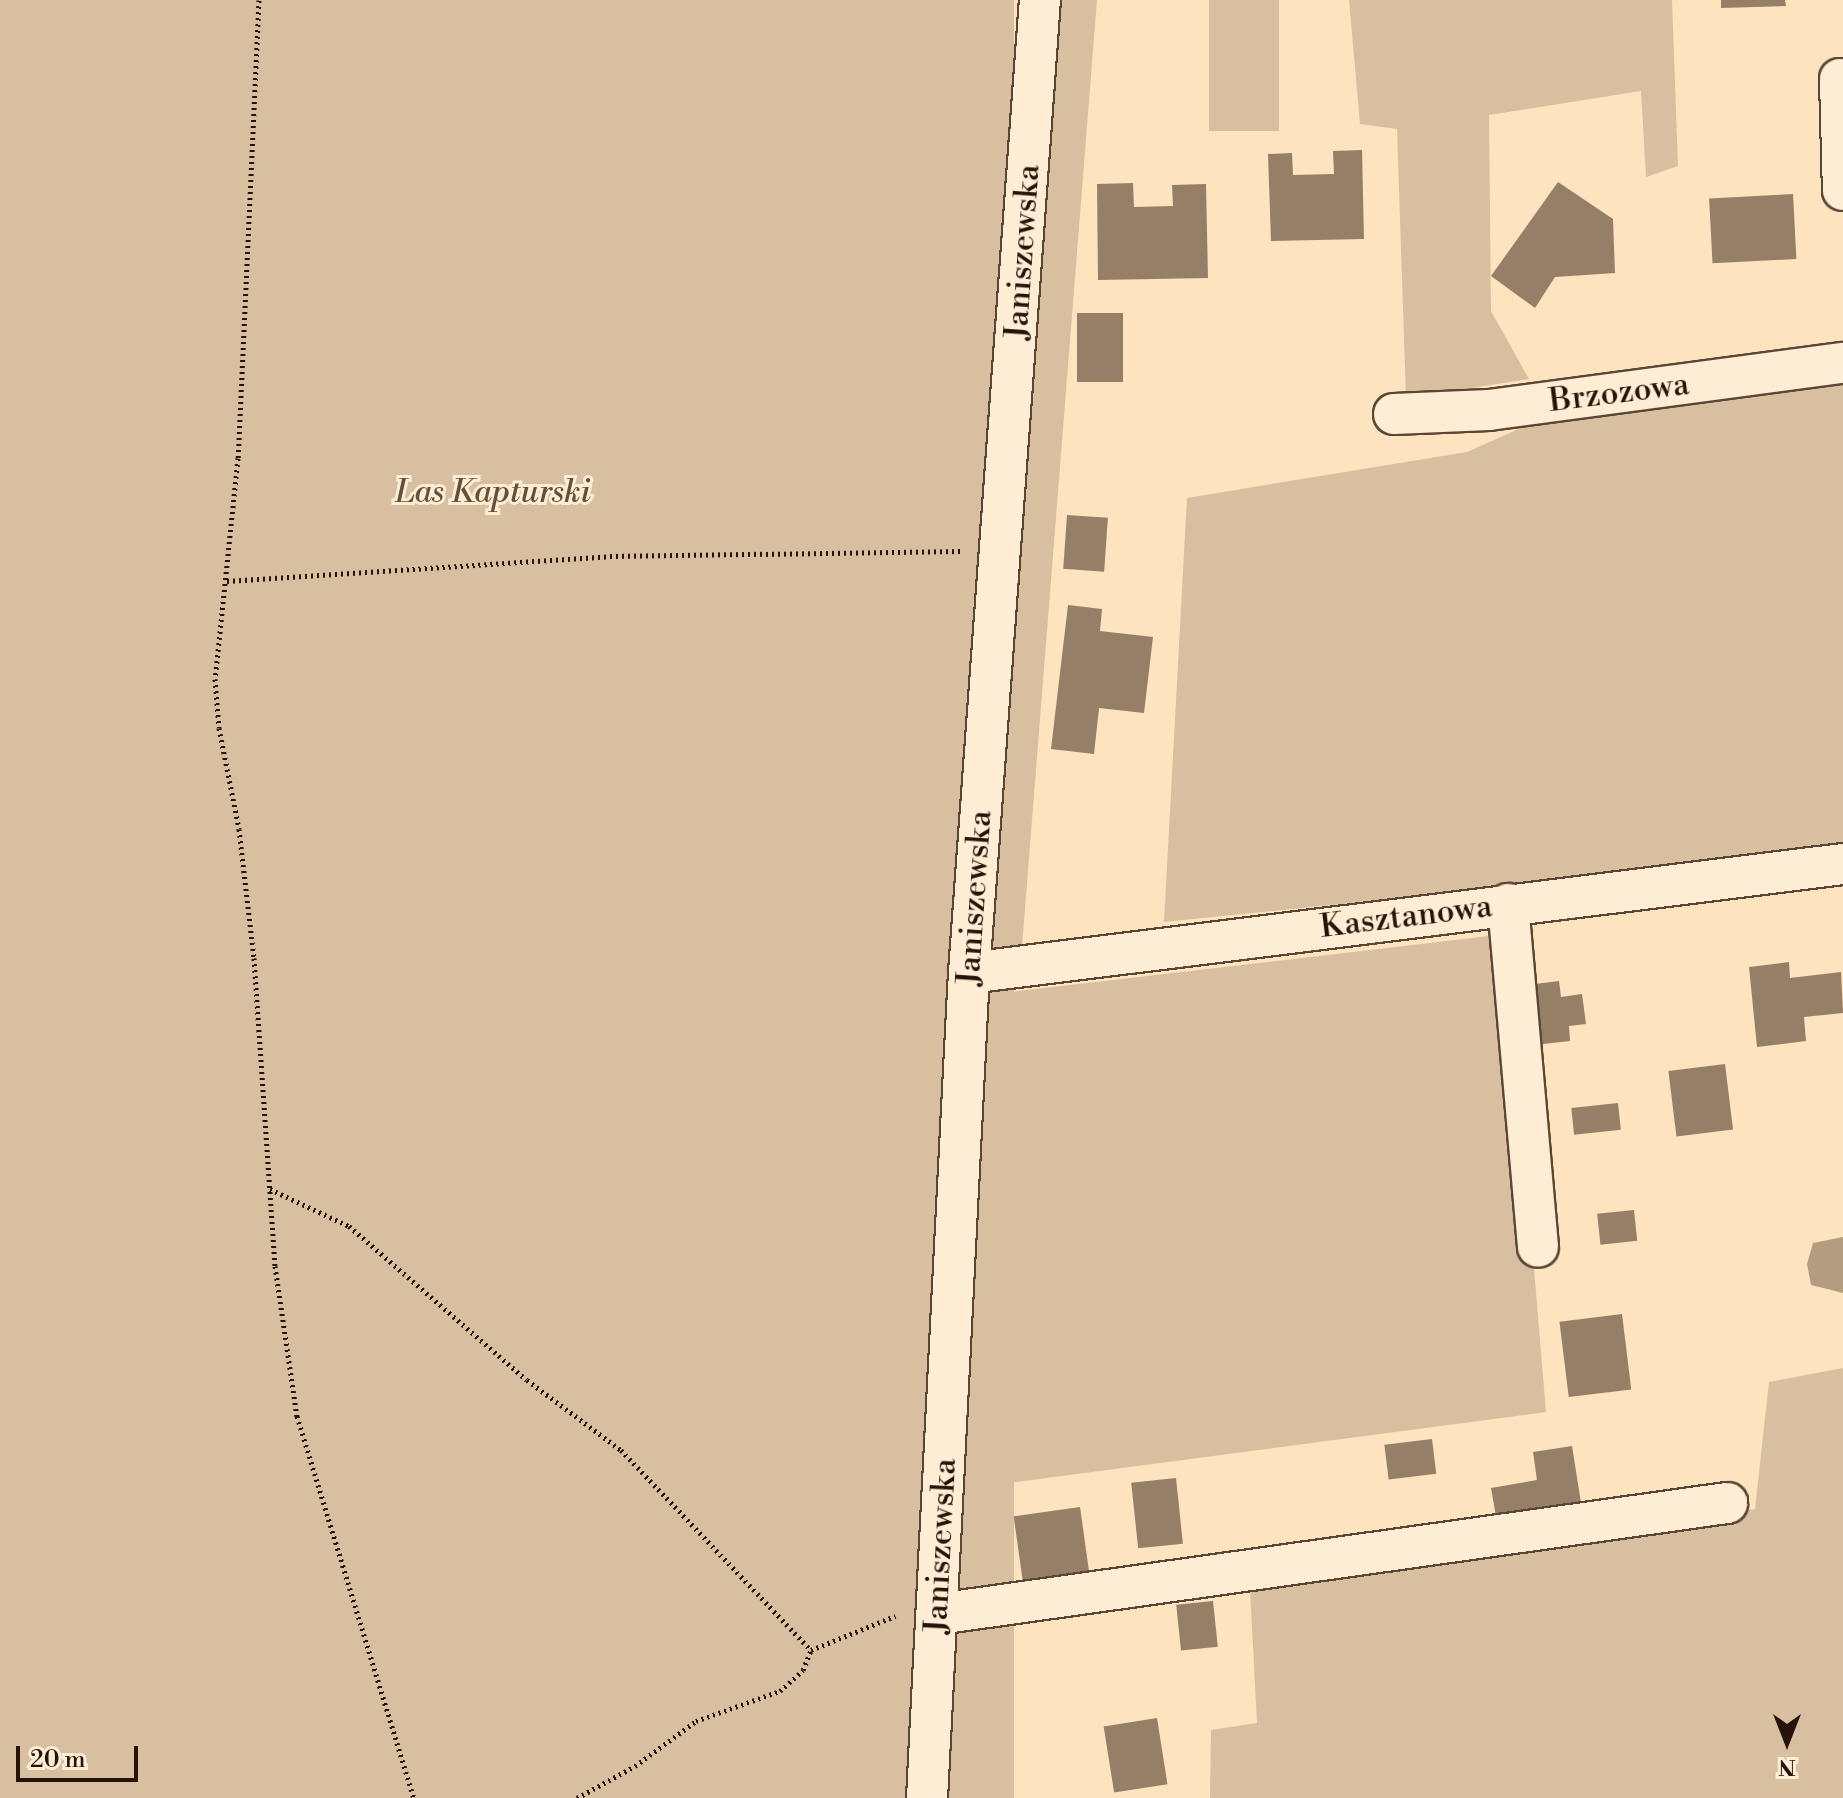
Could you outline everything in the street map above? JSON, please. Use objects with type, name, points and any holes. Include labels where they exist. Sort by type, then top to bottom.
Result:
[{"type":"street","name":"Janiszewska","points":[[927,1798],[969,973],[1040,0]]},
{"type":"street","points":[[1840,79],[1843,190]]},
{"type":"street","name":"Brzozowa","points":[[1394,414],[1489,410],[1843,363]]},
{"type":"street","name":"Kasztanowa","points":[[969,973],[1843,864]]},
{"type":"street","points":[[1508,904],[1538,1247]]},
{"type":"street","points":[[938,1607],[1727,1503]]},
{"type":"path","points":[[259,0],[238,458],[216,691],[254,958],[275,1266],[297,1416],[414,1798]]},
{"type":"path","points":[[227,581],[610,556],[999,550]]},
{"type":"path","points":[[270,1189],[349,1226],[527,1380],[621,1450],[811,1650]]},
{"type":"path","points":[[577,1798],[635,1766],[696,1721],[780,1691],[803,1670],[811,1650],[938,1607]]},
{"type":"green space","name":"Las Kapturski","points":[[0,0],[1014,0],[1014,1798],[0,1798]]},
{"type":"green space","points":[[1048,0],[1097,0],[1021,959],[988,944]]},
{"type":"green space","points":[[1209,0],[1279,0],[1279,131],[1209,131]]},
{"type":"green space","points":[[1349,0],[1672,0],[1678,166],[1646,177],[1641,91],[1489,115],[1491,311],[1529,379],[1406,398],[1397,129],[1360,124]]},
{"type":"green space","points":[[1843,376],[1843,847],[1620,876],[1164,922],[1187,498],[1467,452],[1537,421]]},
{"type":"green space","points":[[1506,934],[1546,1412],[986,1486],[964,1477],[985,995]]},
{"type":"green space","points":[[1843,1368],[1843,1798],[1210,1798],[1211,1730],[1257,1723],[1250,1589],[1755,1509],[1769,1382]]},
{"type":"shaded area","points":[[1843,1237],[1843,1293],[1811,1285],[1807,1264],[1813,1243]]},
{"type":"building","points":[[1721,0],[1785,0],[1786,6],[1721,8]]},
{"type":"building","points":[[1362,150],[1364,239],[1271,241],[1268,154],[1292,153],[1293,175],[1334,174],[1333,151]]},
{"type":"building","points":[[1558,182],[1613,219],[1615,273],[1555,277],[1535,308],[1491,276]]},
{"type":"building","points":[[1133,183],[1134,207],[1173,206],[1172,185],[1206,184],[1208,278],[1098,280],[1097,184]]},
{"type":"building","points":[[1793,194],[1796,259],[1713,263],[1709,198]]},
{"type":"building","points":[[1077,313],[1123,313],[1123,382],[1077,382]]},
{"type":"building","points":[[1067,515],[1108,518],[1104,572],[1063,569]]},
{"type":"building","points":[[1068,605],[1102,609],[1100,631],[1153,637],[1144,713],[1099,708],[1094,754],[1051,749]]},
{"type":"building","points":[[1789,962],[1790,978],[1841,972],[1843,1013],[1804,1017],[1806,1041],[1757,1047],[1749,967]]},
{"type":"building","points":[[1559,981],[1561,997],[1582,994],[1586,1024],[1569,1026],[1570,1041],[1534,1045],[1527,985]]},
{"type":"building","points":[[1725,1064],[1733,1130],[1676,1136],[1668,1071]]},
{"type":"building","points":[[1618,1103],[1621,1130],[1574,1135],[1571,1108]]},
{"type":"building","points":[[1634,1210],[1637,1241],[1600,1245],[1597,1214]]},
{"type":"building","points":[[1622,1314],[1631,1389],[1569,1397],[1559,1322]]},
{"type":"building","points":[[1432,1439],[1436,1474],[1389,1480],[1384,1445]]},
{"type":"building","points":[[1572,1446],[1582,1509],[1497,1522],[1491,1488],[1537,1480],[1533,1452]]},
{"type":"building","points":[[1176,1478],[1183,1544],[1138,1548],[1131,1483]]},
{"type":"building","points":[[1080,1507],[1089,1574],[1023,1584],[1014,1516]]},
{"type":"building","points":[[1213,1601],[1218,1647],[1181,1651],[1176,1605]]},
{"type":"building","points":[[1157,1718],[1167,1784],[1114,1793],[1104,1726]]}]
